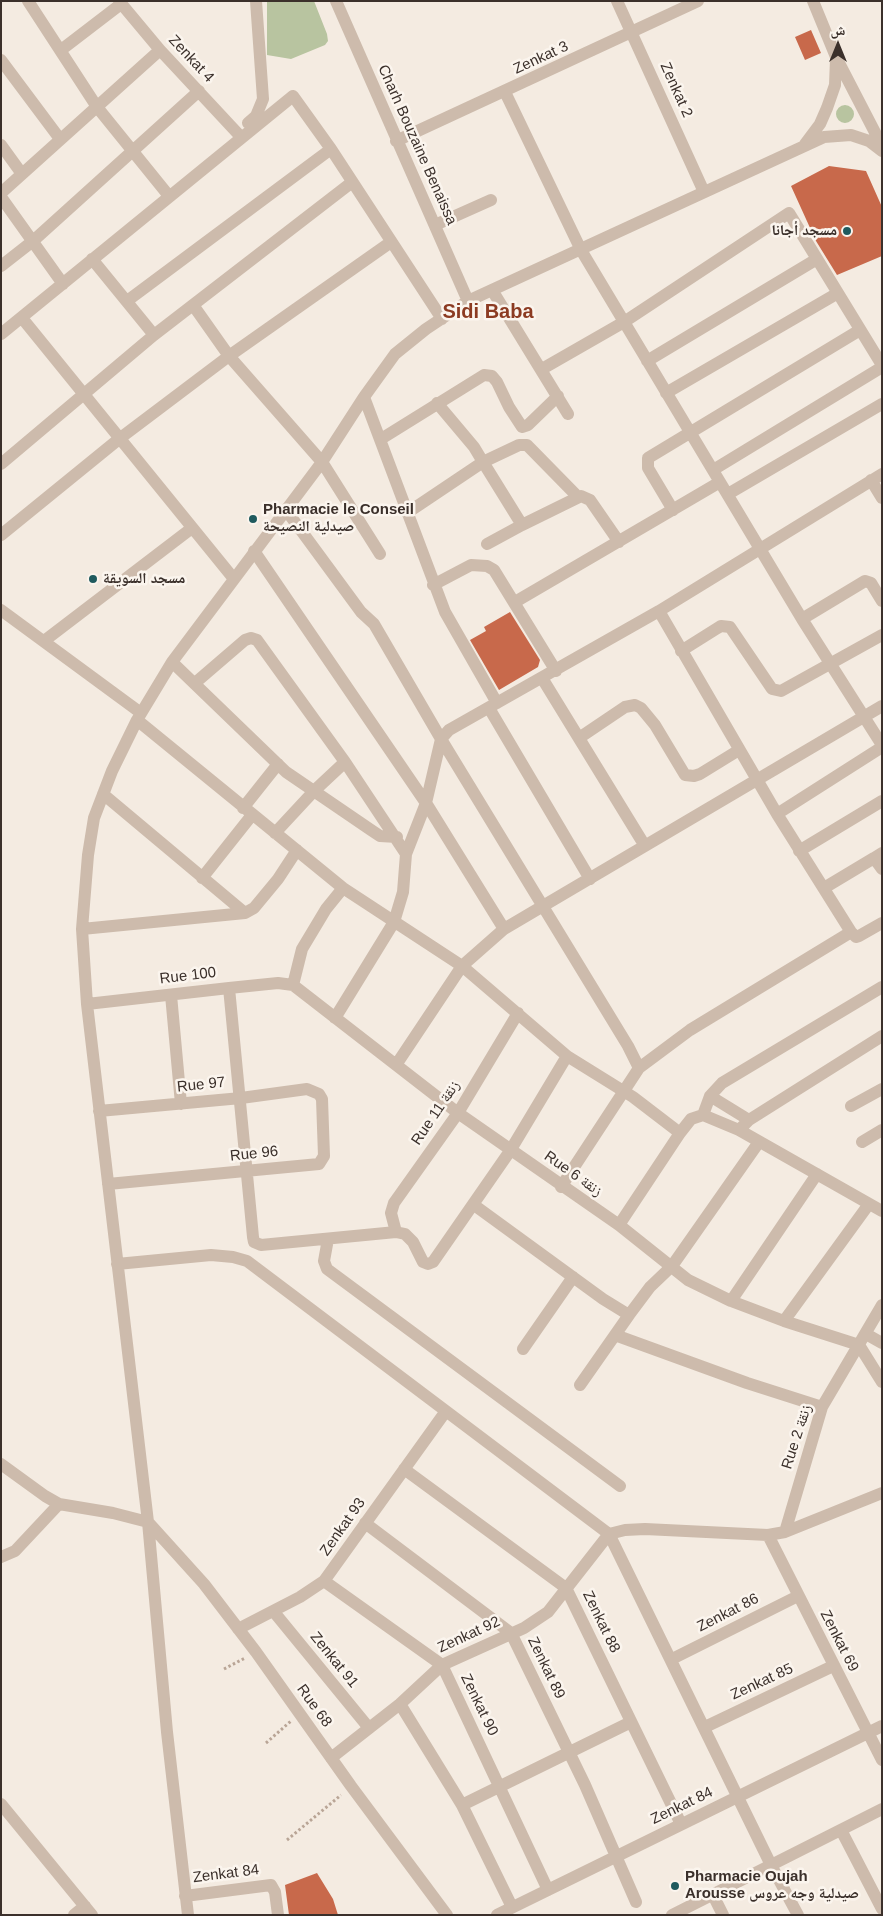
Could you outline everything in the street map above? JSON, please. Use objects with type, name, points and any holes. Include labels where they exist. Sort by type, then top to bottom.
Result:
[{"type":"street","points":[[28,1],[97,107],[169,196]]},
{"type":"street","points":[[239,135],[256,116],[263,99],[256,1]]},
{"type":"street","name":"Charh Bouzaine Benaissa","points":[[336,1],[468,301]]},
{"type":"street","name":"Zenkat 2","points":[[617,1],[704,192]]},
{"type":"street","name":"Zenkat 3","points":[[396,141],[698,1]]},
{"type":"street","points":[[812,1],[836,57],[866,116],[880,138]]},
{"type":"street","points":[[61,50],[120,3]]},
{"type":"street","name":"Zenkat 4","points":[[120,3],[160,50],[239,135]]},
{"type":"street","points":[[63,284],[1,195],[60,139],[160,50]]},
{"type":"street","points":[[836,57],[835,85],[828,105],[828,126],[847,135],[869,141],[882,152]]},
{"type":"street","points":[[1,60],[60,139]]},
{"type":"street","points":[[1,266],[33,242],[199,91]]},
{"type":"street","points":[[802,147],[813,135],[834,95],[841,91],[850,92],[858,99]]},
{"type":"street","points":[[505,92],[580,250],[802,619],[882,746],[777,814]]},
{"type":"street","points":[[1,334],[169,196],[239,135],[293,96],[331,149],[351,183],[442,320]]},
{"type":"street","points":[[188,1915],[148,1522],[87,1004],[82,929],[88,856],[94,818],[103,794],[139,716],[172,662],[322,462],[364,397],[395,354],[468,301],[824,137],[864,131],[866,116]]},
{"type":"street","points":[[1,145],[22,174]]},
{"type":"street","points":[[127,301],[331,149]]},
{"type":"street","points":[[1,464],[154,335],[351,183]]},
{"type":"street","points":[[435,224],[491,200]]},
{"type":"street","points":[[542,370],[624,322],[789,214],[882,366],[713,470]]},
{"type":"street","points":[[1,535],[120,439],[229,356],[391,242]]},
{"type":"street","points":[[92,260],[154,335]]},
{"type":"street","points":[[647,361],[817,260]]},
{"type":"street","points":[[492,290],[568,414]]},
{"type":"street","points":[[666,393],[838,293]]},
{"type":"street","points":[[193,305],[229,356],[322,462],[380,554]]},
{"type":"street","points":[[22,318],[234,579]]},
{"type":"street","points":[[673,510],[648,468],[646,461],[860,330]]},
{"type":"street","points":[[381,439],[437,402],[484,375],[492,376],[519,424],[526,427],[558,396]]},
{"type":"street","points":[[364,397],[433,585],[445,612],[493,705],[590,879]]},
{"type":"street","points":[[437,402],[474,447],[522,525]]},
{"type":"street","points":[[728,494],[882,404]]},
{"type":"street","points":[[407,512],[483,462],[519,445],[527,445],[578,497],[590,500],[619,542]]},
{"type":"street","points":[[335,1018],[394,922],[403,892],[406,854],[426,803],[441,739],[449,730],[659,611],[877,477],[882,498]]},
{"type":"street","points":[[515,602],[720,482]]},
{"type":"street","points":[[487,544],[578,497]]},
{"type":"street","points":[[286,510],[361,612],[374,624],[441,739],[628,1046],[639,1068]]},
{"type":"street","points":[[44,641],[192,528]]},
{"type":"street","points":[[254,551],[426,803],[504,930]]},
{"type":"street","points":[[433,585],[471,565],[486,566],[499,575],[556,671]]},
{"type":"street","points":[[802,619],[865,581],[871,583],[882,601]]},
{"type":"street","points":[[1,610],[44,641],[139,716],[247,812],[343,888],[462,966],[567,1056],[623,1090],[680,1132]]},
{"type":"street","points":[[659,611],[799,852],[851,932],[856,937],[882,923]]},
{"type":"street","points":[[682,650],[716,629],[726,626],[730,627],[775,691],[791,687],[882,635]]},
{"type":"street","points":[[195,683],[245,640],[251,638],[257,640],[345,762],[406,854]]},
{"type":"street","points":[[172,662],[278,764],[380,836],[397,838]]},
{"type":"street","points":[[542,678],[645,846]]},
{"type":"street","points":[[579,738],[625,707],[636,705],[641,708],[654,725],[685,775],[694,776],[700,774],[739,750]]},
{"type":"street","points":[[396,1065],[462,966],[504,930],[882,706]]},
{"type":"street","points":[[275,833],[314,791],[345,762]]},
{"type":"street","points":[[202,878],[278,764]]},
{"type":"street","points":[[103,794],[245,913]]},
{"type":"street","points":[[799,852],[882,801]]},
{"type":"street","points":[[82,929],[245,913],[254,908],[297,850]]},
{"type":"street","points":[[824,888],[878,855],[882,869]]},
{"type":"street","points":[[293,985],[302,949],[326,909],[343,888]]},
{"type":"street","points":[[562,1187],[639,1068],[690,1030],[851,932]]},
{"type":"street","name":"Rue 100","points":[[87,1004],[278,983],[293,985]]},
{"type":"street","name":"Rue 6 زنقة","points":[[293,985],[458,1113],[619,1225],[688,1280],[732,1301],[784,1321],[859,1345]]},
{"type":"street","points":[[703,1115],[710,1096],[722,1083],[882,987]]},
{"type":"street","points":[[229,988],[254,1242],[261,1245],[396,1232],[405,1234],[413,1242],[423,1262],[428,1264],[433,1262],[510,1150],[567,1056]]},
{"type":"street","points":[[171,994],[181,1104]]},
{"type":"street","name":"Rue 11 زنقة","points":[[396,1232],[391,1213],[394,1203],[458,1113],[518,1013]]},
{"type":"street","points":[[739,1130],[749,1120],[882,1036]]},
{"type":"street","name":"Rue 97","points":[[99,1111],[240,1098],[307,1089]]},
{"type":"street","name":"Rue 96","points":[[108,1184],[319,1164],[322,1160],[322,1099],[319,1094],[307,1089]]},
{"type":"street","points":[[851,1106],[882,1089]]},
{"type":"street","points":[[710,1096],[749,1120]]},
{"type":"street","points":[[619,1225],[680,1132],[691,1119],[703,1115],[739,1130],[882,1211]]},
{"type":"street","points":[[862,1142],[882,1130]]},
{"type":"street","points":[[580,1385],[650,1287],[672,1266],[759,1142]]},
{"type":"street","points":[[732,1301],[817,1174]]},
{"type":"street","points":[[784,1321],[869,1204]]},
{"type":"street","points":[[474,1205],[573,1278],[629,1315]]},
{"type":"street","points":[[328,1239],[324,1261],[327,1269],[620,1486]]},
{"type":"street","points":[[117,1264],[211,1255],[233,1256],[247,1261],[609,1534],[672,1659],[771,1865],[798,1915]]},
{"type":"street","points":[[523,1349],[573,1278]]},
{"type":"street","name":"Rue 2 زنقة","points":[[785,1532],[822,1407],[882,1305]]},
{"type":"street","points":[[866,1334],[882,1343]]},
{"type":"street","points":[[615,1335],[747,1383],[822,1407]]},
{"type":"street","points":[[859,1345],[882,1382]]},
{"type":"street","name":"Zenkat 93","points":[[238,1629],[274,1612],[324,1581],[446,1411]]},
{"type":"street","points":[[1,1464],[44,1496],[59,1504],[113,1513],[148,1522]]},
{"type":"street","name":"Zenkat 88","points":[[404,1469],[566,1588],[681,1824]]},
{"type":"street","points":[[609,1534],[625,1530],[645,1529],[768,1535],[785,1532],[882,1493]]},
{"type":"street","points":[[1,1557],[15,1551],[59,1504]]},
{"type":"street","name":"Rue 68","points":[[148,1522],[204,1584],[256,1652],[446,1915]]},
{"type":"street","name":"Zenkat 89","points":[[365,1522],[512,1633],[585,1785],[636,1902]]},
{"type":"street","name":"Zenkat 92","points":[[331,1758],[400,1704],[442,1665],[537,1621],[548,1612],[609,1534]]},
{"type":"street","name":"Zenkat 69","points":[[768,1535],[882,1760]]},
{"type":"street","name":"Zenkat 90","points":[[324,1581],[442,1665],[548,1890]]},
{"type":"street","name":"Zenkat 86","points":[[672,1659],[798,1596]]},
{"type":"street","name":"Zenkat 91","points":[[274,1612],[370,1728]]},
{"type":"street","name":"Zenkat 85","points":[[704,1727],[833,1666]]},
{"type":"street","points":[[400,1704],[462,1805],[512,1907]]},
{"type":"street","points":[[462,1805],[631,1722]]},
{"type":"street","name":"Zenkat 84","points":[[497,1915],[882,1726]]},
{"type":"street","points":[[1,1804],[89,1910],[74,1915]]},
{"type":"street","points":[[672,1915],[882,1809]]},
{"type":"street","points":[[841,1830],[882,1909]]},
{"type":"street","name":"Zenkat 84","points":[[185,1896],[271,1885],[275,1892],[278,1915]]},
{"type":"street","points":[[713,1895],[723,1915]]},
{"type":"path","points":[[224,1669],[256,1652]]},
{"type":"path","points":[[266,1742],[299,1714]]},
{"type":"path","points":[[287,1840],[351,1786]]},
{"type":"green space","points":[[267,1],[314,1],[328,41],[325,45],[291,59],[267,55]]},
{"type":"green space","points":[[845,105],[851,108],[854,114],[851,120],[845,123],[839,120],[836,114],[839,108]]},
{"type":"building","points":[[811,30],[821,53],[805,60],[795,37]]},
{"type":"building","name":"مسجد أجانا","points":[[829,166],[866,171],[882,207],[882,256],[837,275],[816,241],[791,186]]},
{"type":"building","points":[[510,612],[540,660],[538,667],[499,690],[470,640],[486,631],[484,627]]},
{"type":"building","points":[[317,1873],[333,1899],[338,1915],[289,1915],[285,1885]]},
{"type":"place","name":"مسجد أجانا","points":[[847,231]]},
{"type":"place","name":"Pharmacie le Conseil صيدلية النصيحة","points":[[253,519]]},
{"type":"place","name":"مسجد السويقة","points":[[93,579]]},
{"type":"place","name":"Pharmacie Oujah Arousse صيدلية وجه عروس","points":[[675,1886]]},
{"type":"district","name":"Sidi Baba","points":[[488,312]]}]
